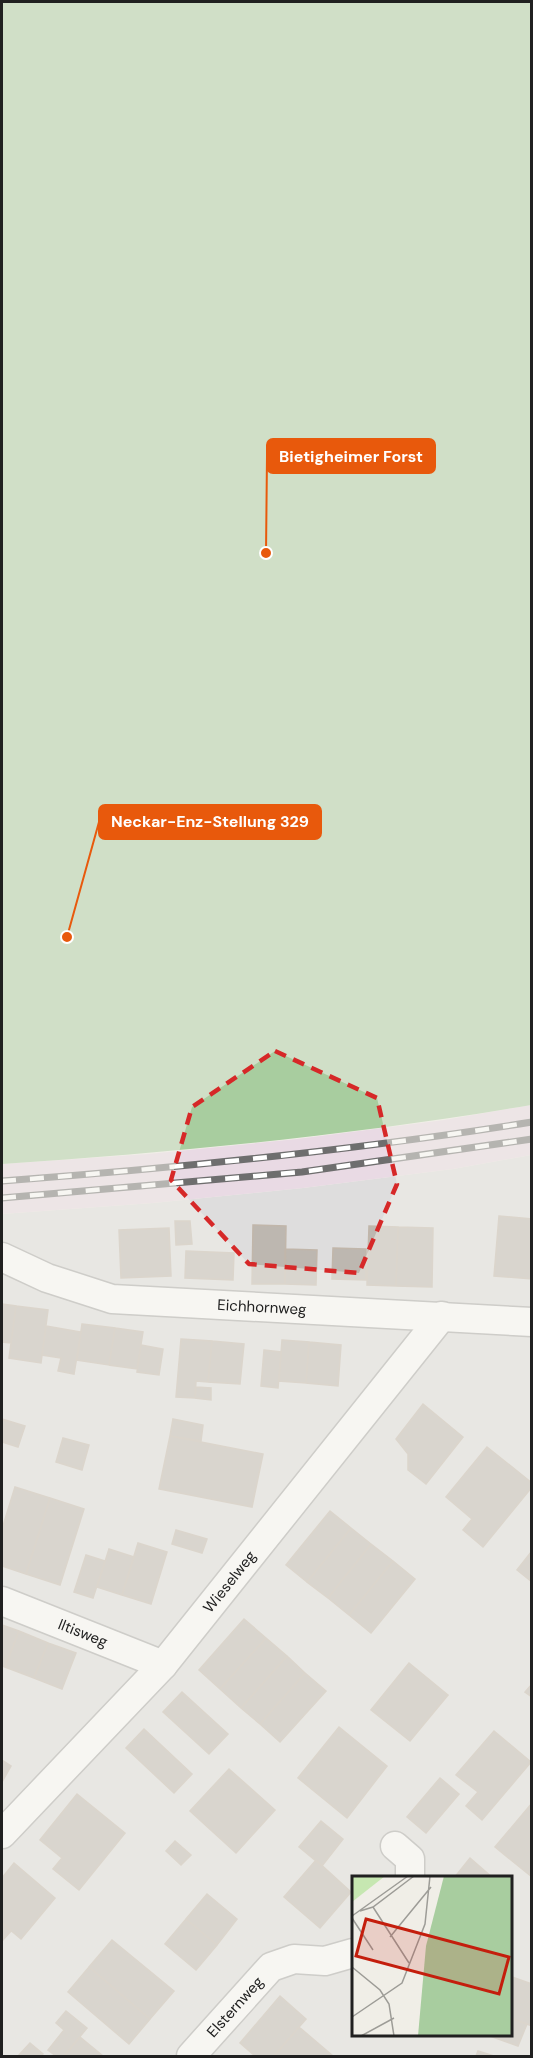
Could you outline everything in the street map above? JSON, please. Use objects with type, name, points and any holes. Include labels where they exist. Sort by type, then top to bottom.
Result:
[{"type":"street","name":"Eichhornweg","points":[[2,1257],[47,1278],[112,1299],[531,1322]]},
{"type":"street","name":"Wieselweg","points":[[2,1833],[163,1665],[441,1316]]},
{"type":"street","name":"Iltisweg","points":[[2,1601],[163,1665]]},
{"type":"street","points":[[394,1846],[410,1859],[410,1876]]},
{"type":"street","name":"Elsternweg","points":[[191,2056],[271,1967],[294,1959],[325,1962],[352,1953]]},
{"type":"highlighted area","points":[[275,1051],[377,1098],[397,1184],[359,1273],[249,1264],[171,1180],[192,1107]]},
{"type":"shaded area","points":[[531,1105],[531,1155],[453,1169],[303,1188],[153,1203],[2,1214],[2,1164],[148,1154],[297,1139],[444,1120]]},
{"type":"shaded area","points":[[531,1155],[531,2056],[2,2056],[2,1214],[153,1203],[303,1188],[453,1169]]},
{"type":"green space","points":[[2,2],[531,2],[531,1105],[333,1134],[135,1154],[2,1164]]},
{"type":"building","points":[[499,1216],[532,1219],[532,1279],[494,1276]]},
{"type":"building","points":[[175,1221],[190,1221],[192,1244],[176,1245]]},
{"type":"building","points":[[253,1225],[286,1226],[285,1284],[252,1284]]},
{"type":"building","points":[[369,1226],[398,1227],[396,1286],[367,1285]]},
{"type":"building","points":[[398,1227],[433,1228],[432,1287],[396,1286]]},
{"type":"building","points":[[169,1228],[171,1276],[121,1278],[119,1230]]},
{"type":"building","points":[[333,1248],[366,1249],[366,1280],[332,1279]]},
{"type":"building","points":[[285,1249],[317,1250],[316,1285],[285,1284]]},
{"type":"building","points":[[186,1251],[234,1253],[233,1280],[185,1278]]},
{"type":"building","points":[[2,1304],[16,1306],[11,1343],[2,1342]]},
{"type":"building","points":[[16,1306],[48,1310],[41,1363],[9,1358]]},
{"type":"building","points":[[82,1324],[115,1328],[109,1365],[77,1360]]},
{"type":"building","points":[[46,1326],[81,1332],[74,1374],[58,1371],[61,1358],[42,1355]]},
{"type":"building","points":[[115,1328],[143,1332],[137,1369],[109,1365]]},
{"type":"building","points":[[181,1339],[212,1341],[208,1382],[196,1381],[195,1398],[176,1397]]},
{"type":"building","points":[[282,1340],[309,1342],[306,1383],[279,1381]]},
{"type":"building","points":[[212,1341],[244,1344],[240,1384],[208,1382]]},
{"type":"building","points":[[309,1342],[341,1345],[338,1386],[306,1383]]},
{"type":"building","points":[[141,1345],[163,1349],[159,1375],[137,1372]]},
{"type":"building","points":[[264,1350],[281,1352],[278,1388],[261,1386]]},
{"type":"building","points":[[196,1387],[211,1388],[211,1400],[195,1398]]},
{"type":"building","points":[[423,1404],[463,1437],[426,1484],[408,1470],[408,1454],[396,1439]]},
{"type":"building","points":[[2,1419],[25,1426],[18,1447],[2,1442]]},
{"type":"building","points":[[173,1419],[203,1425],[201,1441],[170,1436]]},
{"type":"building","points":[[170,1436],[263,1454],[252,1507],[159,1489]]},
{"type":"building","points":[[63,1438],[89,1445],[82,1470],[56,1462]]},
{"type":"building","points":[[487,1447],[532,1483],[532,1487],[483,1547],[463,1530],[472,1519],[446,1497]]},
{"type":"building","points":[[15,1487],[50,1498],[26,1574],[2,1566],[2,1529]]},
{"type":"building","points":[[50,1498],[84,1509],[60,1585],[26,1574]]},
{"type":"building","points":[[330,1511],[351,1528],[307,1582],[286,1565]]},
{"type":"building","points":[[351,1528],[371,1544],[328,1598],[307,1582]]},
{"type":"building","points":[[176,1530],[207,1539],[202,1553],[172,1544]]},
{"type":"building","points":[[138,1543],[167,1552],[151,1604],[122,1595]]},
{"type":"building","points":[[371,1544],[393,1561],[349,1615],[328,1598]]},
{"type":"building","points":[[109,1549],[134,1557],[122,1595],[97,1587]]},
{"type":"building","points":[[532,1551],[532,1582],[517,1570]]},
{"type":"building","points":[[86,1555],[105,1561],[93,1598],[74,1592]]},
{"type":"building","points":[[393,1561],[415,1579],[371,1633],[349,1615]]},
{"type":"building","points":[[244,1619],[266,1638],[220,1689],[199,1670]]},
{"type":"building","points":[[2,1625],[19,1631],[5,1667],[2,1666]]},
{"type":"building","points":[[19,1631],[48,1643],[34,1678],[5,1667]]},
{"type":"building","points":[[266,1638],[287,1656],[241,1708],[220,1689]]},
{"type":"building","points":[[48,1643],[76,1653],[62,1689],[34,1678]]},
{"type":"building","points":[[287,1656],[305,1673],[260,1724],[241,1708]]},
{"type":"building","points":[[409,1663],[448,1695],[410,1741],[371,1710]]},
{"type":"building","points":[[305,1673],[326,1691],[280,1742],[260,1724]]},
{"type":"building","points":[[532,1684],[532,1697],[525,1692]]},
{"type":"building","points":[[182,1692],[228,1734],[209,1754],[163,1712]]},
{"type":"building","points":[[339,1727],[387,1766],[347,1818],[298,1778]]},
{"type":"building","points":[[144,1729],[192,1774],[174,1793],[126,1748]]},
{"type":"building","points":[[494,1731],[531,1762],[482,1820],[466,1806],[478,1792],[456,1775]]},
{"type":"building","points":[[2,1760],[11,1766],[2,1782]]},
{"type":"building","points":[[229,1769],[275,1810],[236,1853],[190,1811]]},
{"type":"building","points":[[440,1778],[459,1794],[426,1833],[407,1817]]},
{"type":"building","points":[[77,1794],[125,1833],[79,1890],[53,1869],[62,1858],[40,1840]]},
{"type":"building","points":[[532,1803],[532,1877],[495,1847]]},
{"type":"building","points":[[321,1821],[343,1839],[322,1866],[299,1847]]},
{"type":"building","points":[[175,1841],[191,1855],[181,1865],[166,1851]]},
{"type":"building","points":[[470,1858],[491,1876],[456,1876]]},
{"type":"building","points":[[316,1860],[351,1892],[320,1928],[284,1897]]},
{"type":"building","points":[[14,1863],[55,1898],[21,1939],[2,1923],[2,1878]]},
{"type":"building","points":[[207,1894],[237,1919],[217,1945],[186,1919]]},
{"type":"building","points":[[186,1919],[217,1945],[196,1970],[165,1944]]},
{"type":"building","points":[[2,1923],[11,1931],[2,1941]]},
{"type":"building","points":[[112,1940],[174,1991],[150,2019],[89,1967]]},
{"type":"building","points":[[89,1967],[150,2019],[129,2044],[68,1992]]},
{"type":"building","points":[[512,1977],[532,1984],[532,2026],[512,2019]]},
{"type":"building","points":[[280,1996],[306,2019],[274,2056],[255,2056],[240,2043]]},
{"type":"building","points":[[66,2011],[87,2028],[64,2056],[56,2056],[48,2050],[64,2030],[56,2023]]},
{"type":"building","points":[[512,2019],[527,2024],[518,2046],[493,2037],[512,2037]]},
{"type":"building","points":[[299,2027],[333,2056],[274,2056]]},
{"type":"building","points":[[80,2037],[103,2056],[64,2056]]},
{"type":"building","points":[[30,2043],[43,2054],[18,2056]]},
{"type":"building","points":[[478,2051],[494,2056],[476,2056]]},
{"type":"railway","points":[[2,1181],[267,1157],[532,1122]]},
{"type":"railway","points":[[2,1198],[302,1172],[532,1139]]},
{"type":"place","name":"Bietigheimer Forst","points":[[266,553]]},
{"type":"place","name":"Neckar-Enz-Stellung 329","points":[[67,937]]}]
